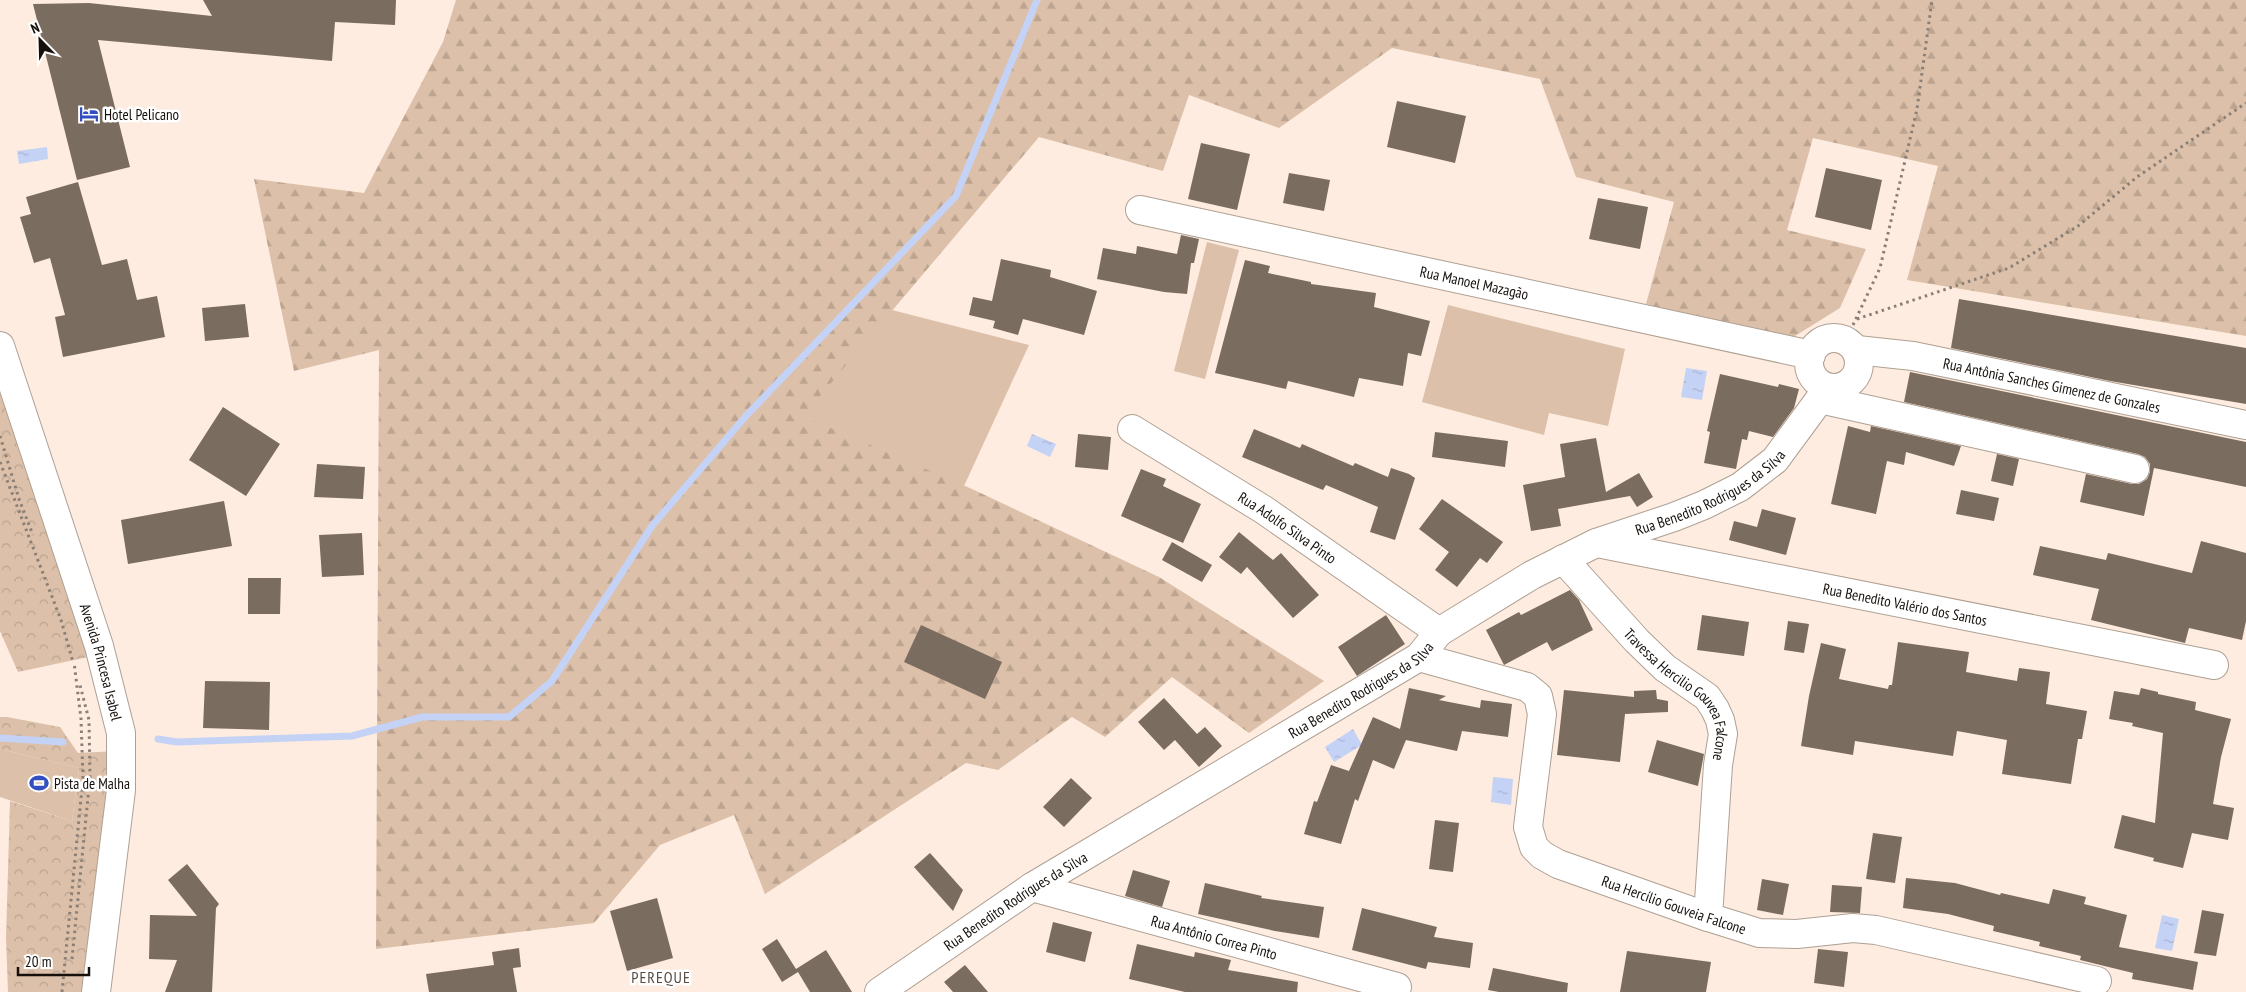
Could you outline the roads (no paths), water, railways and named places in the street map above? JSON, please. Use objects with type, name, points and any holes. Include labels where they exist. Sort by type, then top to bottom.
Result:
[{"type":"street","name":"Rua Manoel Mazagão","points":[[1140,210],[1810,355]]},
{"type":"street","points":[[1853,336],[1860,364],[1855,378],[1843,387],[1824,393],[1810,371],[1810,355],[1814,347],[1828,338],[1853,336]]},
{"type":"street","name":"Rua Antônia Sanches Gimenez de Gonzales","points":[[1853,336],[1913,356],[2246,424]]},
{"type":"street","name":"Avenida Princesa Isabel","points":[[0,346],[99,646],[121,733],[121,790],[96,992]]},
{"type":"street","points":[[1824,393],[2135,469]]},
{"type":"street","name":"Rua Benedito Rodrigues da Silva","points":[[879,992],[1032,887],[1419,656],[1439,632],[1532,575],[1596,543],[1674,517],[1740,487],[1775,460],[1824,393]]},
{"type":"street","name":"Rua Adolfo Silva Pinto","points":[[1132,429],[1264,510],[1439,632]]},
{"type":"street","name":"Rua Benedito Valério dos Santos","points":[[1596,543],[2214,665]]},
{"type":"street","name":"Travessa Hercilio Gouvea Falcone","points":[[1563,559],[1637,641],[1665,668],[1706,697],[1720,720],[1723,734],[1718,765],[1708,917]]},
{"type":"street","name":"Rua Hercílio Gouveia Falcone","points":[[1419,656],[1527,687],[1538,696],[1542,714],[1528,827],[1534,847],[1542,855],[1558,864],[1759,933],[1797,934],[1853,928],[1876,930],[2097,981]]},
{"type":"street","name":"Rua Antônio Correa Pinto","points":[[1032,887],[1397,987]]},
{"type":"water","points":[[47,147],[48,159],[19,164],[17,151]]},
{"type":"water","points":[[1686,368],[1707,371],[1702,400],[1681,397]]},
{"type":"water","points":[[1032,434],[1056,444],[1050,457],[1027,446]]},
{"type":"water","points":[[1353,729],[1362,745],[1334,762],[1325,747]]},
{"type":"water","points":[[1493,777],[1513,779],[1511,805],[1491,802]]},
{"type":"water","points":[[2162,915],[2179,919],[2172,951],[2155,948]]},
{"type":"waterway","points":[[158,739],[177,742],[352,736],[422,717],[509,717],[552,681],[652,526],[745,417],[956,196],[1037,0]]},
{"type":"waterway","points":[[0,738],[63,742]]},
{"type":"place","name":"Hotel Pelicano","points":[[89,114]]},
{"type":"place","name":"Pista de Malha","points":[[39,783]]},
{"type":"district","name":"PEREQUE","points":[[661,977]]}]
